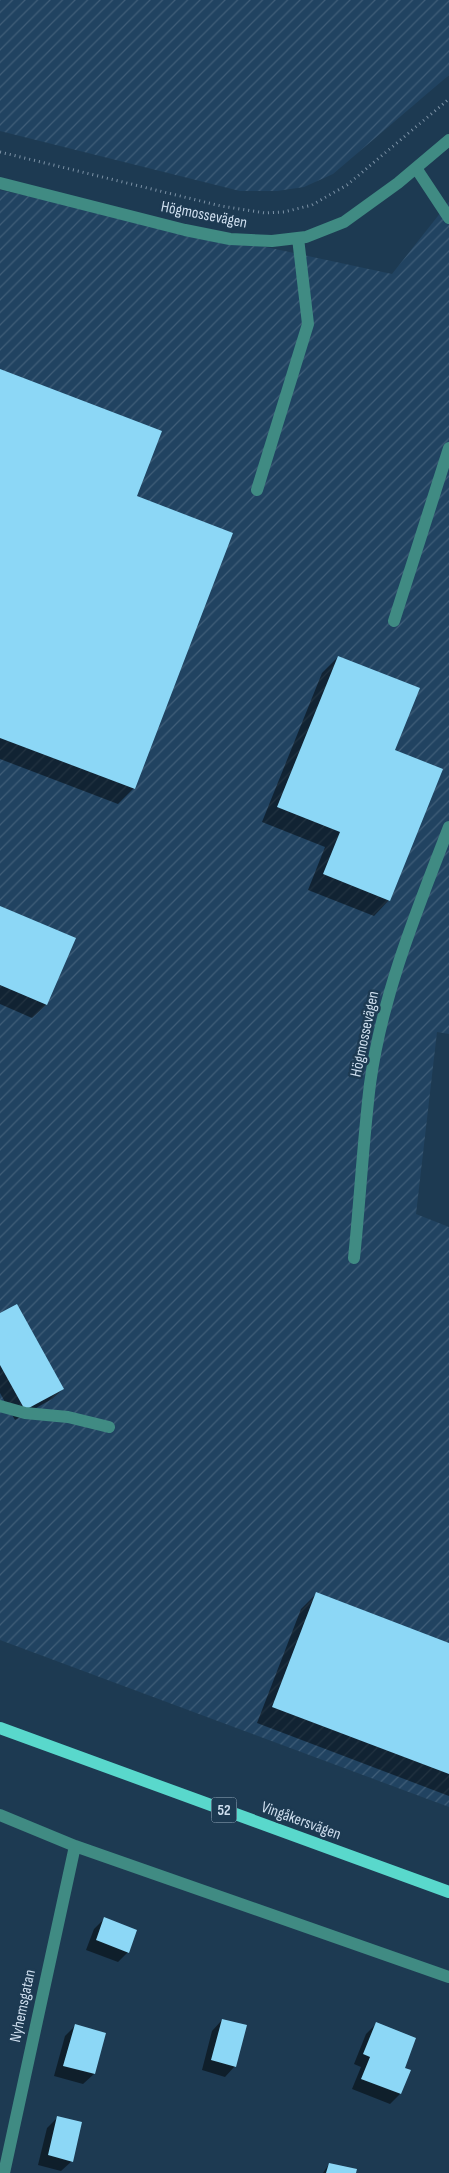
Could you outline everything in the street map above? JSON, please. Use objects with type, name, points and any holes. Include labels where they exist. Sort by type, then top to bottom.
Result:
[{"type":"main road","name":"Vingåkersvägen","points":[[0,1728],[449,1892]]},
{"type":"street","name":"Högmossevägen","points":[[0,183],[230,239],[272,241],[306,237],[344,222],[416,168],[449,140]]},
{"type":"street","points":[[416,168],[449,218]]},
{"type":"street","points":[[258,490],[308,324],[298,238]]},
{"type":"street","points":[[394,621],[449,448]]},
{"type":"street","name":"Högmossevägen","points":[[354,1258],[370,1083],[384,1016],[397,968],[449,827]]},
{"type":"street","points":[[0,1406],[24,1413],[68,1417],[109,1427]]},
{"type":"street","points":[[0,1815],[75,1846],[449,1978]]},
{"type":"street","name":"Nyhemsgatan","points":[[4,2173],[75,1846]]},
{"type":"path","points":[[0,152],[221,206],[265,213],[284,212],[312,205],[347,185],[449,99]]},
{"type":"shaded area","points":[[0,0],[449,0],[449,75],[333,174],[304,187],[277,191],[240,191],[0,131]]},
{"type":"shaded area","points":[[0,190],[392,274],[449,202],[449,1034],[437,1032],[416,1214],[449,1227],[449,1807],[0,1640]]},
{"type":"building","points":[[0,369],[162,431],[137,496],[233,533],[135,789],[0,738]]},
{"type":"building","points":[[338,656],[420,688],[395,750],[443,769],[390,901],[323,874],[340,832],[277,807]]},
{"type":"building","points":[[0,906],[76,938],[47,1005],[0,985]]},
{"type":"building","points":[[17,1304],[64,1389],[25,1410],[0,1365],[0,1313]]},
{"type":"building","points":[[316,1592],[449,1643],[449,1774],[272,1707]]},
{"type":"building","points":[[104,1917],[137,1930],[129,1953],[96,1940]]},
{"type":"building","points":[[222,2019],[247,2025],[236,2067],[211,2060]]},
{"type":"building","points":[[376,2022],[416,2038],[405,2068],[411,2070],[401,2094],[361,2079],[370,2057],[363,2054]]},
{"type":"building","points":[[75,2024],[106,2033],[95,2074],[63,2066]]},
{"type":"building","points":[[57,2116],[82,2122],[73,2162],[48,2155]]},
{"type":"building","points":[[329,2163],[357,2169],[356,2173],[326,2173]]}]
